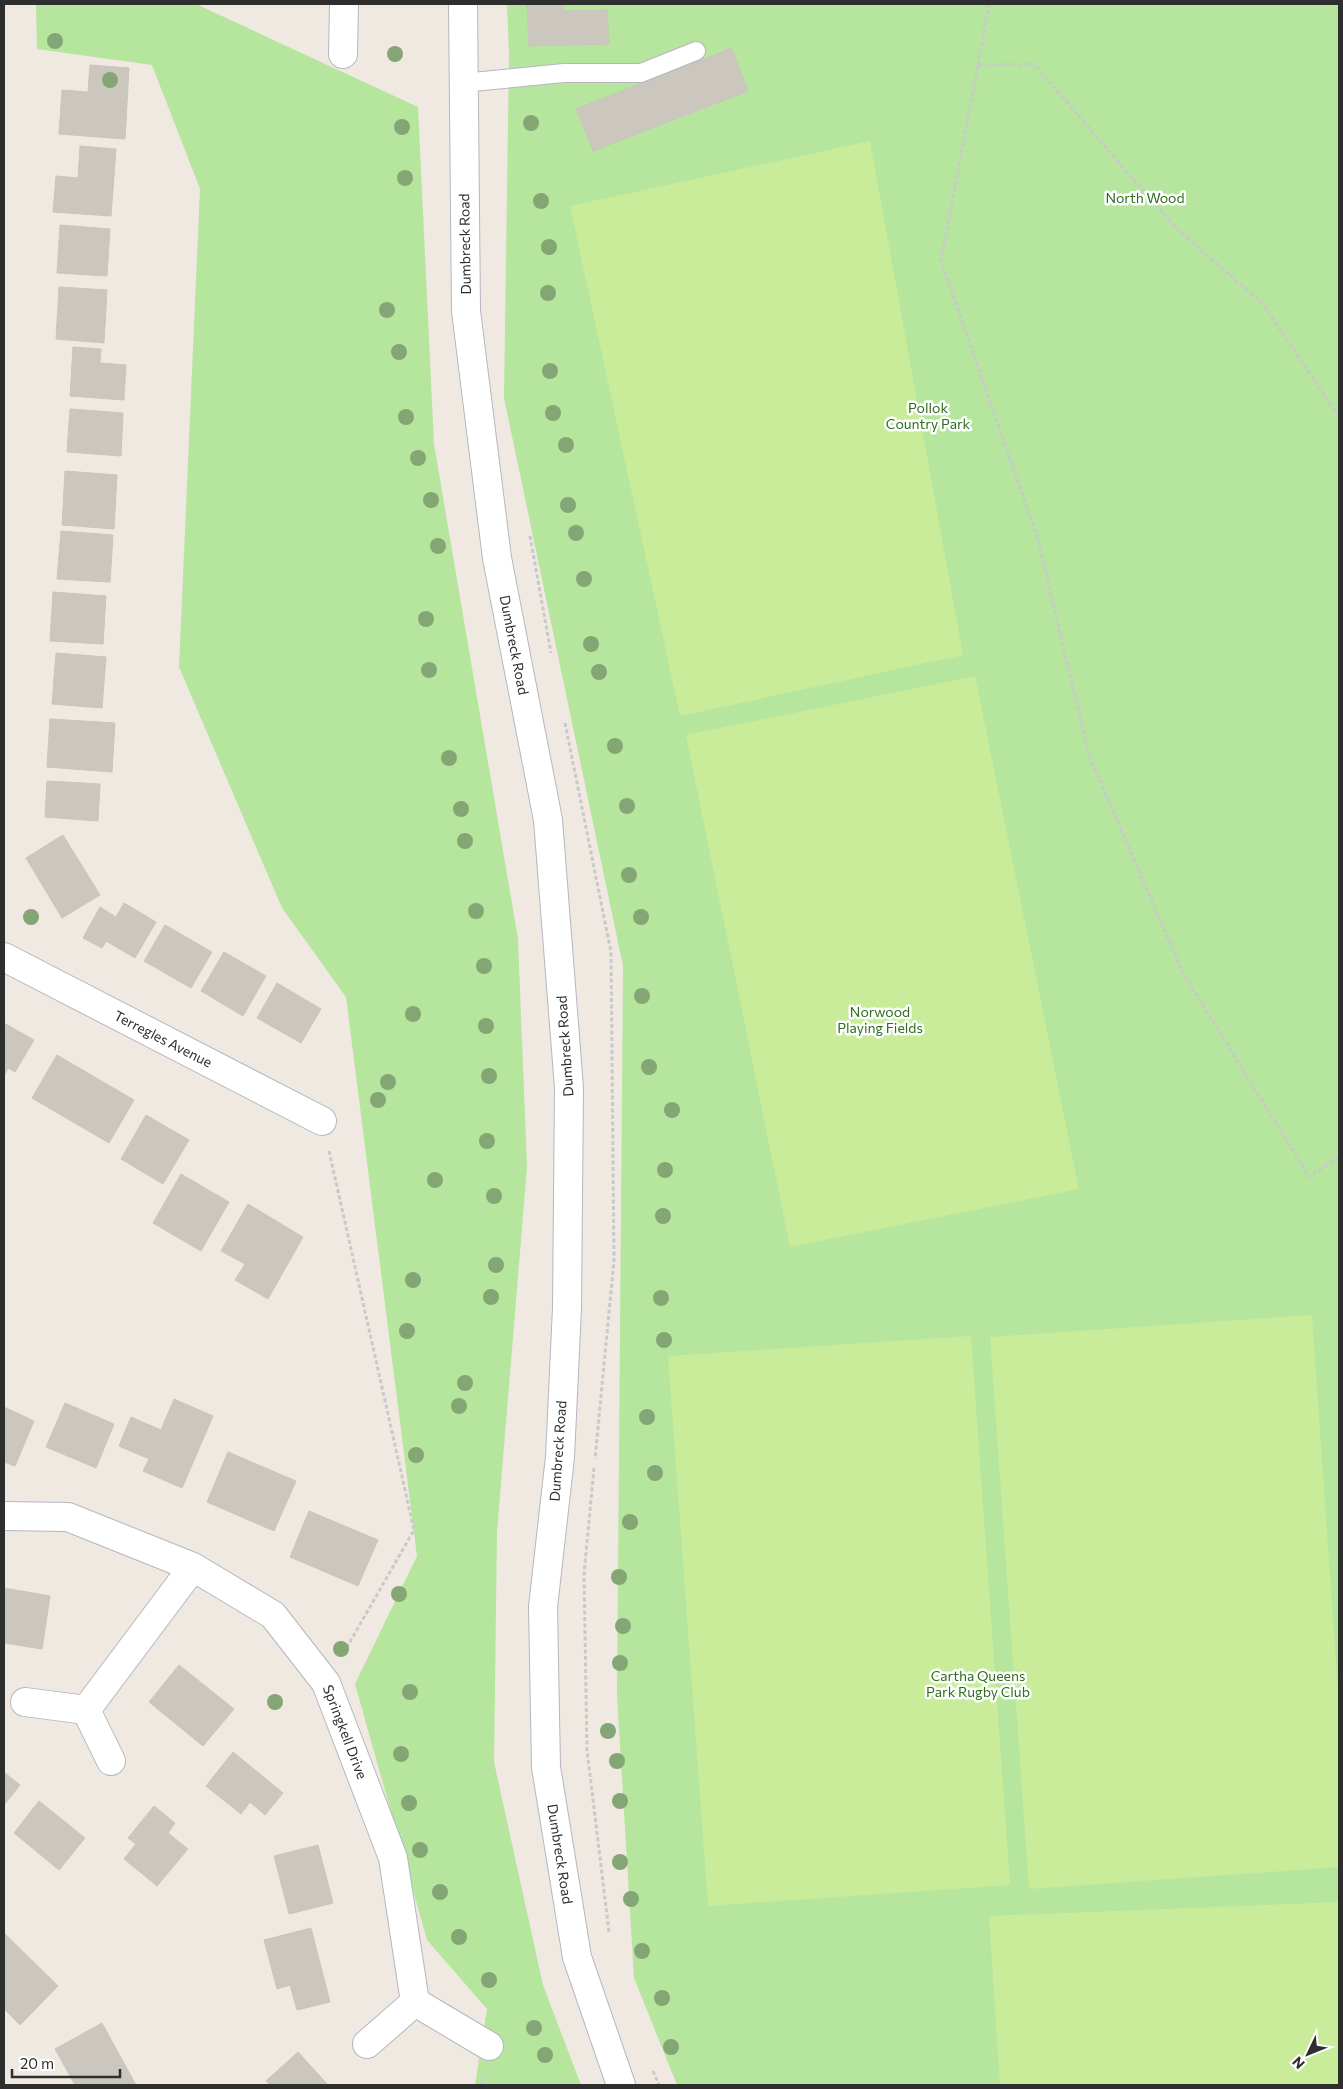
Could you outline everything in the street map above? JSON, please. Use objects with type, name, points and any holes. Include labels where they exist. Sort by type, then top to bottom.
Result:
[{"type":"main road","points":[[344,4],[344,54]]},
{"type":"main road","name":"Dumbreck Road","points":[[463,4],[462,83],[466,311],[497,558],[548,820],[569,1088],[567,1308],[560,1457],[543,1607],[546,1767],[577,1957],[621,2085]]},
{"type":"main road","name":"Terregles Avenue","points":[[4,957],[322,1121]]},
{"type":"main road","name":"Springkell Drive","points":[[4,1516],[68,1517],[193,1567],[273,1615],[326,1683],[393,1858],[416,2002]]},
{"type":"main road","points":[[86,1710],[193,1567]]},
{"type":"main road","points":[[26,1702],[86,1710]]},
{"type":"main road","points":[[86,1710],[111,1761]]},
{"type":"main road","points":[[367,2044],[416,2002],[488,2046]]},
{"type":"lane","points":[[462,83],[564,73],[641,72],[696,51]]},
{"type":"path","points":[[989,4],[941,261],[1037,536],[1089,755],[1183,973],[1309,1178],[1339,1157]]},
{"type":"path","points":[[978,65],[1034,64],[1172,224],[1263,304],[1339,417]]},
{"type":"path","points":[[322,1121],[414,1530],[326,1683]]},
{"type":"green space","points":[[36,4],[196,4],[418,107],[434,444],[518,939],[527,1167],[497,1532],[494,1762],[543,1985],[581,2085],[475,2085],[487,2009],[427,1940],[355,1684],[417,1556],[346,997],[282,908],[179,667],[200,189],[152,65],[37,49]]},
{"type":"green space","name":"Pollok Country Park","points":[[507,4],[1339,4],[1339,2085],[677,2085],[634,1978],[617,1696],[623,966],[504,398],[509,53]]},
{"type":"green space","points":[[870,141],[963,655],[680,716],[570,206]]},
{"type":"green space","name":"Norwood Playing Fields","points":[[975,676],[1079,1189],[790,1247],[686,735]]},
{"type":"green space","points":[[1312,1315],[1339,1706],[1339,1867],[1029,1889],[990,1337]]},
{"type":"green space","name":"Cartha Queens Park Rugby Club","points":[[971,1336],[1010,1885],[708,1906],[668,1356]]},
{"type":"green space","points":[[1339,1902],[1339,2085],[1000,2085],[989,1916]]},
{"type":"building","points":[[527,4],[563,4],[563,11],[607,10],[609,44],[529,46]]},
{"type":"building","points":[[732,48],[748,91],[593,151],[576,109]]},
{"type":"building","points":[[90,65],[129,68],[125,139],[59,134],[62,90],[88,92]]},
{"type":"building","points":[[80,146],[116,149],[111,216],[53,212],[56,176],[78,178]]},
{"type":"building","points":[[60,225],[110,229],[107,276],[57,273]]},
{"type":"building","points":[[59,287],[107,290],[104,343],[56,339]]},
{"type":"building","points":[[73,347],[101,349],[100,363],[126,365],[124,400],[70,396]]},
{"type":"building","points":[[70,409],[123,413],[121,456],[67,452]]},
{"type":"building","points":[[65,471],[117,475],[114,529],[62,525]]},
{"type":"building","points":[[61,531],[113,535],[110,582],[57,579]]},
{"type":"building","points":[[53,592],[106,596],[103,644],[50,641]]},
{"type":"building","points":[[56,653],[106,657],[102,708],[52,704]]},
{"type":"building","points":[[50,719],[115,723],[112,772],[47,767]]},
{"type":"building","points":[[47,781],[100,784],[98,821],[45,817]]},
{"type":"building","points":[[63,835],[100,895],[62,918],[26,858]]},
{"type":"building","points":[[124,903],[156,922],[135,958],[106,941],[102,948],[83,938],[100,907],[116,917]]},
{"type":"building","points":[[165,925],[212,952],[191,988],[144,961]]},
{"type":"building","points":[[224,952],[266,976],[243,1016],[201,991]]},
{"type":"building","points":[[277,983],[321,1009],[301,1043],[257,1018]]},
{"type":"building","points":[[4,1023],[34,1040],[15,1072],[8,1068],[4,1076]]},
{"type":"building","points":[[57,1055],[134,1100],[109,1143],[32,1098]]},
{"type":"building","points":[[146,1115],[189,1140],[163,1184],[121,1159]]},
{"type":"building","points":[[181,1174],[229,1202],[201,1251],[153,1223]]},
{"type":"building","points":[[248,1204],[303,1237],[268,1299],[235,1280],[245,1264],[221,1251]]},
{"type":"building","points":[[174,1399],[213,1416],[182,1488],[143,1471],[149,1459],[119,1446],[131,1417],[161,1430]]},
{"type":"building","points":[[65,1403],[114,1424],[96,1468],[46,1447]]},
{"type":"building","points":[[4,1407],[34,1421],[15,1466],[4,1462]]},
{"type":"building","points":[[228,1452],[296,1481],[274,1531],[207,1502]]},
{"type":"building","points":[[309,1511],[378,1540],[358,1586],[290,1557]]},
{"type":"building","points":[[4,1588],[50,1596],[42,1649],[4,1643]]},
{"type":"building","points":[[179,1665],[234,1709],[203,1746],[149,1702]]},
{"type":"building","points":[[233,1752],[283,1793],[265,1815],[250,1802],[241,1814],[206,1786]]},
{"type":"building","points":[[4,1772],[20,1785],[4,1805]]},
{"type":"building","points":[[39,1801],[85,1838],[59,1870],[14,1833]]},
{"type":"building","points":[[154,1806],[175,1823],[168,1833],[188,1849],[157,1886],[124,1859],[136,1844],[128,1838]]},
{"type":"building","points":[[318,1845],[333,1903],[289,1914],[274,1856]]},
{"type":"building","points":[[311,1928],[330,2002],[297,2010],[290,1985],[277,1989],[264,1940]]},
{"type":"building","points":[[4,1933],[58,1986],[20,2025],[4,2009]]},
{"type":"building","points":[[102,2023],[136,2085],[75,2085],[55,2049]]},
{"type":"building","points":[[298,2052],[328,2085],[270,2085],[266,2081]]},
{"type":"park label","name":"North Wood","points":[[1145,198]]}]
